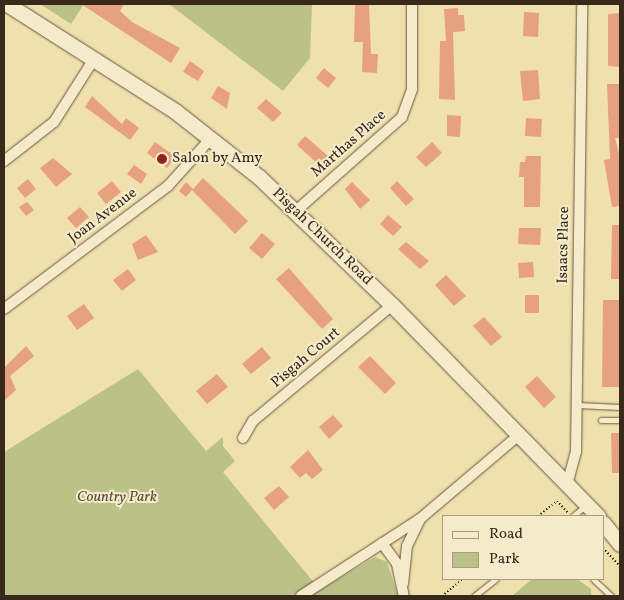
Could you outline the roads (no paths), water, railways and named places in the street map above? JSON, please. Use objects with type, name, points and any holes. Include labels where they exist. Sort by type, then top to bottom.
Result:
[{"type":"main road","name":"Pisgah Church Road","points":[[7,4],[94,59],[211,138],[296,210],[392,305],[596,515]]},
{"type":"main road","name":"Pisgah Church Road","points":[[604,523],[620,538]]},
{"type":"main road","points":[[604,525],[620,544]]},
{"type":"street","name":"Marthas Place","points":[[296,210],[402,117],[412,88],[412,4]]},
{"type":"street","name":"Isaacs Place","points":[[567,485],[576,452],[582,4]]},
{"type":"street","points":[[4,161],[54,122],[94,59]]},
{"type":"street","name":"Joan Avenue","points":[[4,309],[168,186],[211,138]]},
{"type":"street","name":"Pisgah Court","points":[[243,438],[253,421],[392,305]]},
{"type":"street","points":[[301,596],[421,518],[519,435]]},
{"type":"street","points":[[402,584],[406,546],[421,518]]},
{"type":"street","points":[[382,543],[397,564],[404,596]]},
{"type":"lane","points":[[577,405],[620,407]]},
{"type":"lane","points":[[601,420],[620,420]]},
{"type":"lane","points":[[474,596],[495,580]]},
{"type":"lane","points":[[594,580],[611,596]]},
{"type":"place","name":"Salon by Amy","points":[[162,159]]},
{"type":"park label","name":"Country Park","points":[[117,498]]}]
